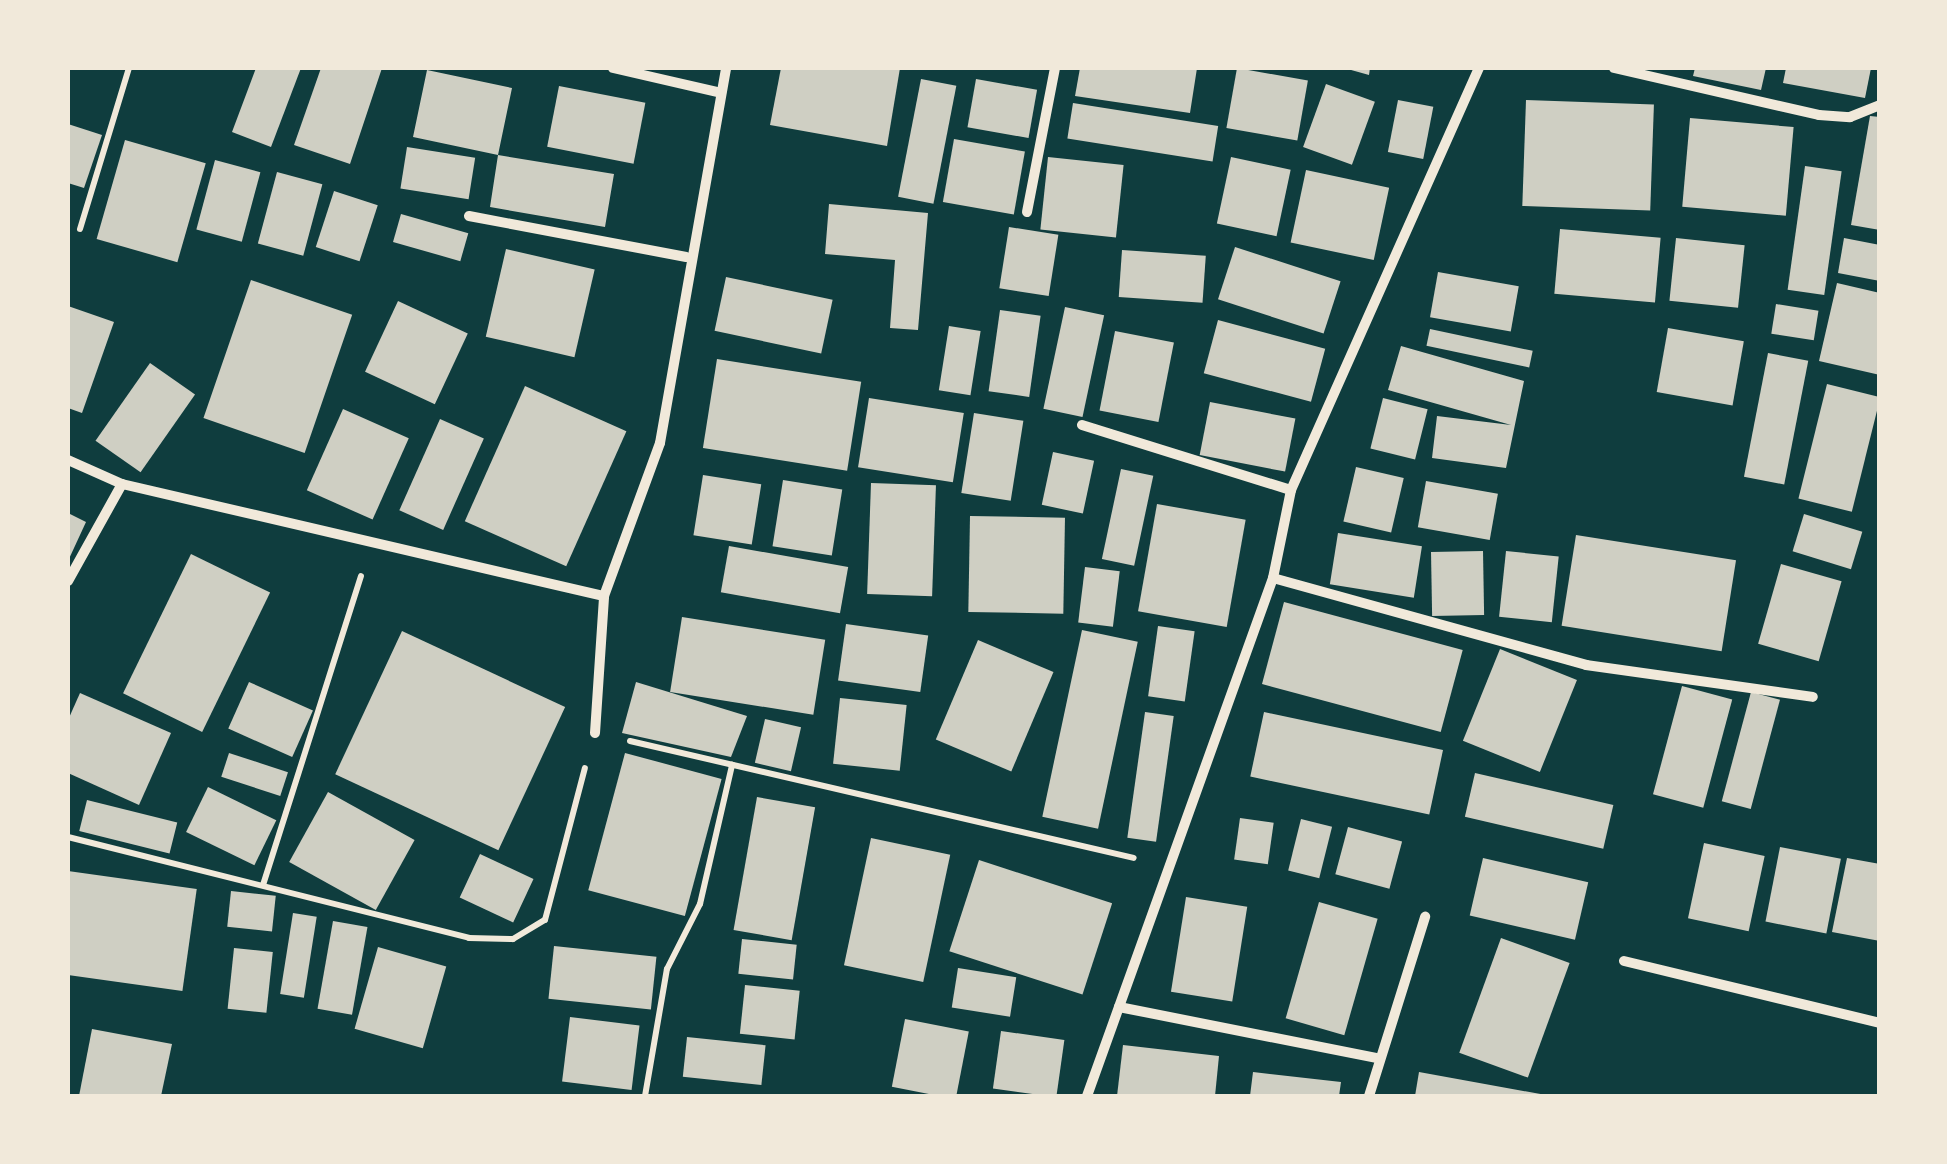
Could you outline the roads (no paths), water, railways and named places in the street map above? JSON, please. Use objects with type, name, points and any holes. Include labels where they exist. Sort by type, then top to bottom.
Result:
[{"type":"street","points":[[613,68],[721,93]]},
{"type":"street","points":[[595,733],[604,596],[650,488],[686,257],[726,68]]},
{"type":"street","points":[[1027,212],[1054,68]]},
{"type":"street","points":[[1087,1096],[1273,578],[1291,490],[1479,68]]},
{"type":"street","points":[[1614,68],[1819,115],[1850,118],[1880,106]]},
{"type":"street","points":[[470,216],[686,257]]},
{"type":"street","points":[[1082,425],[1291,490]]},
{"type":"street","points":[[68,460],[122,484],[604,596]]},
{"type":"street","points":[[68,581],[122,484]]},
{"type":"street","points":[[1273,578],[1586,664],[1813,697]]},
{"type":"street","points":[[1369,1096],[1376,1058],[1426,916]]},
{"type":"street","points":[[1624,961],[1880,1023]]},
{"type":"street","points":[[1119,1007],[1376,1058]]}]
